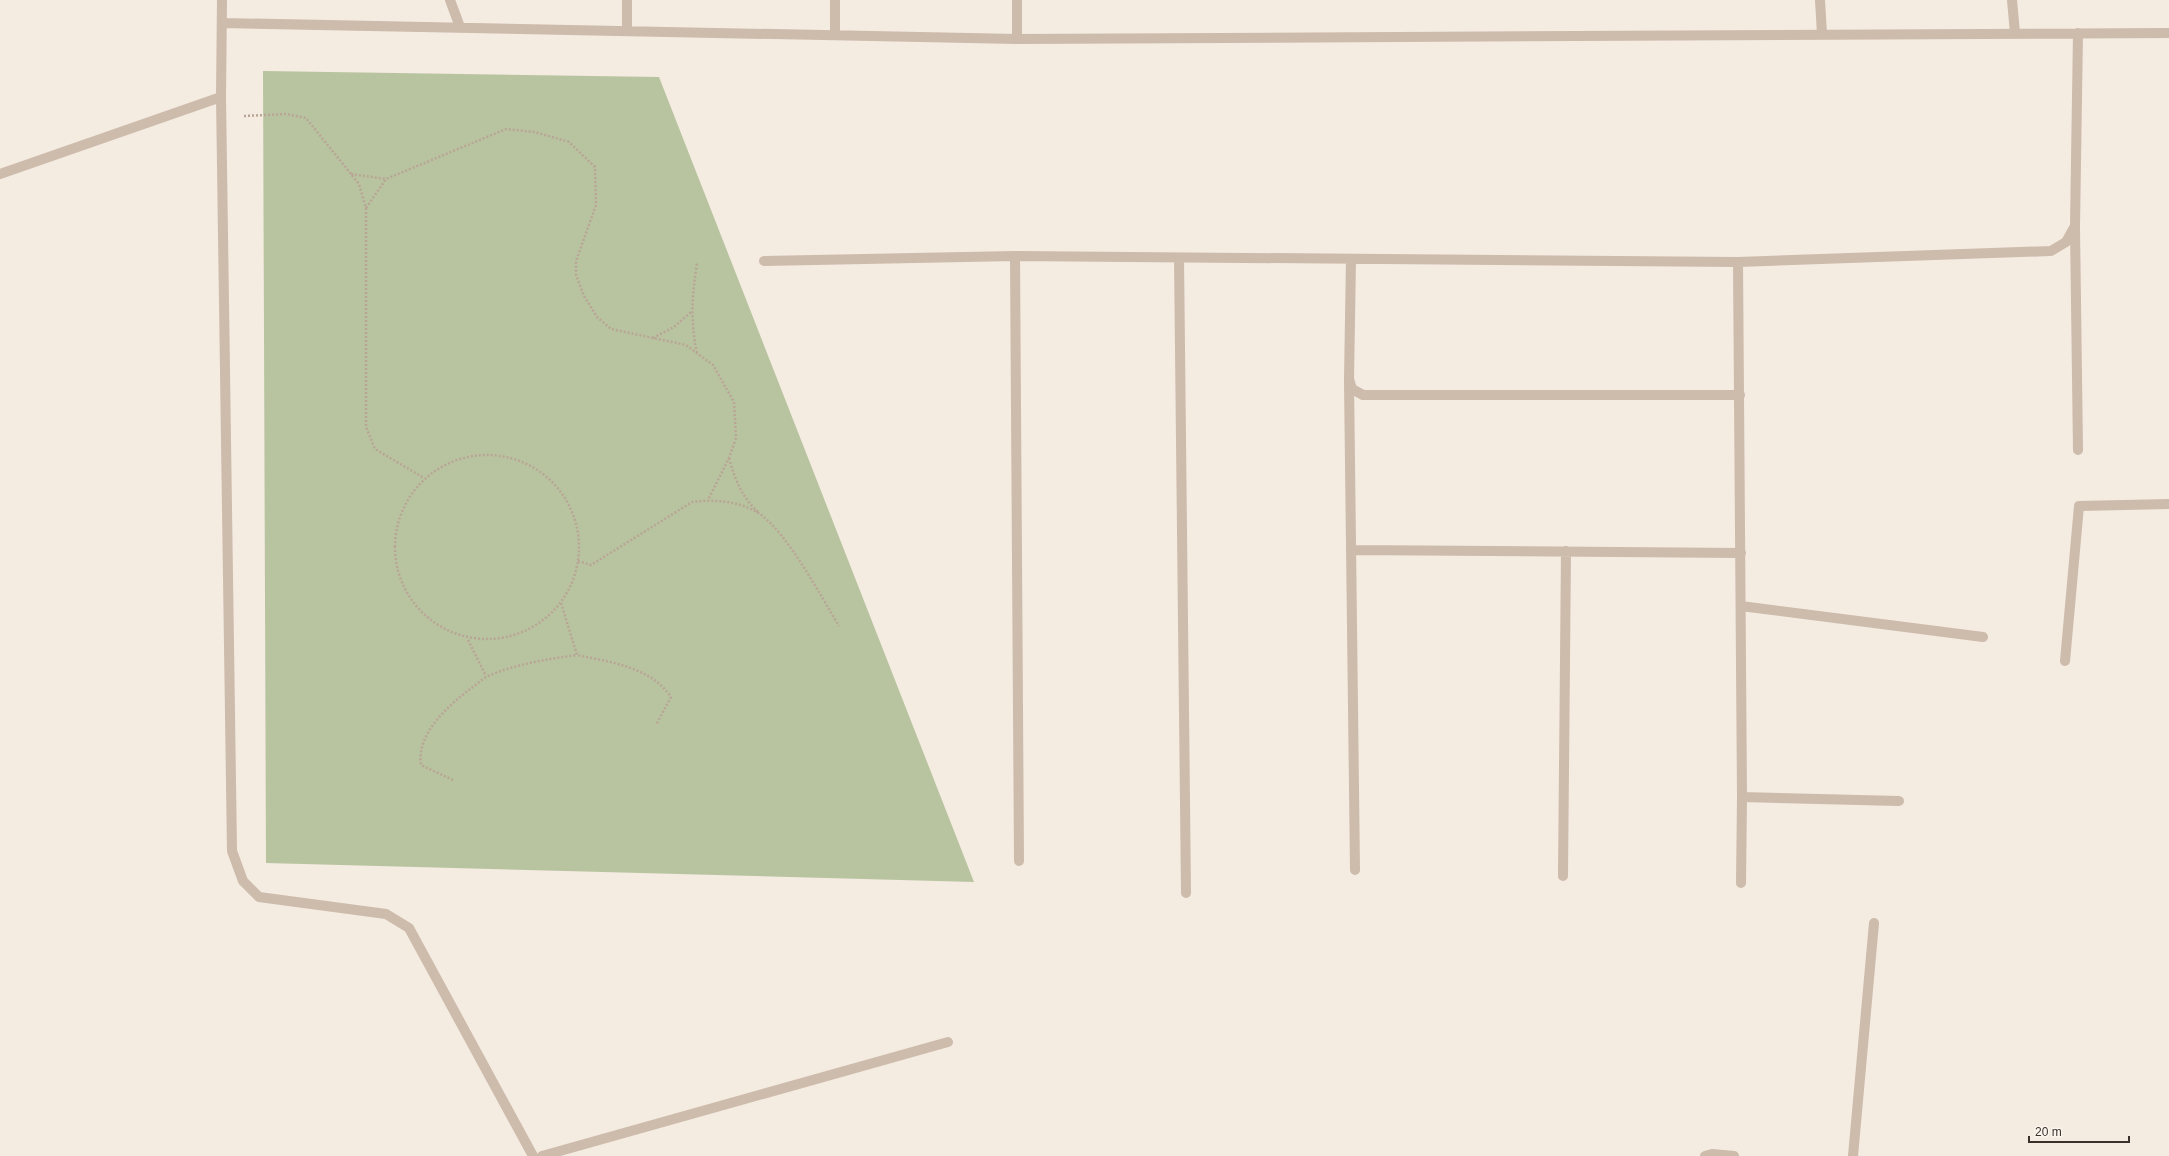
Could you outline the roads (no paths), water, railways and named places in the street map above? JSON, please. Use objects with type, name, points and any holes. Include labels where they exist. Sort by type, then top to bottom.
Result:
[{"type":"street","points":[[222,0],[223,23],[221,97],[232,851],[243,882],[259,897],[386,914],[409,928],[533,1156]]},
{"type":"street","points":[[450,0],[460,27]]},
{"type":"street","points":[[627,0],[627,31]]},
{"type":"street","points":[[835,0],[835,35]]},
{"type":"street","points":[[1017,0],[1017,38]]},
{"type":"street","points":[[1820,0],[1822,34]]},
{"type":"street","points":[[2012,0],[2015,33]]},
{"type":"street","points":[[223,23],[1017,38],[2169,33]]},
{"type":"street","points":[[2078,33],[2075,226],[2078,450]]},
{"type":"street","points":[[0,174],[221,97]]},
{"type":"street","points":[[764,261],[1016,256],[1351,260],[1738,262],[2051,251],[2066,242],[2075,226]]},
{"type":"street","points":[[1016,256],[1019,861]]},
{"type":"street","points":[[1180,258],[1186,893]]},
{"type":"street","points":[[1351,260],[1349,379],[1354,870]]},
{"type":"street","points":[[1738,262],[1741,553],[1741,883]]},
{"type":"street","points":[[1349,379],[1352,389],[1363,395],[1740,395]]},
{"type":"street","points":[[2065,661],[2079,506],[2169,504]]},
{"type":"street","points":[[1351,550],[1741,553]]},
{"type":"street","points":[[1563,876],[1566,551]]},
{"type":"street","points":[[1741,606],[1983,637]]},
{"type":"street","points":[[1742,797],[1899,801]]},
{"type":"street","points":[[1853,1156],[1874,923]]},
{"type":"street","points":[[542,1156],[948,1042]]},
{"type":"street","points":[[1705,1156],[1712,1154],[1734,1156]]}]
